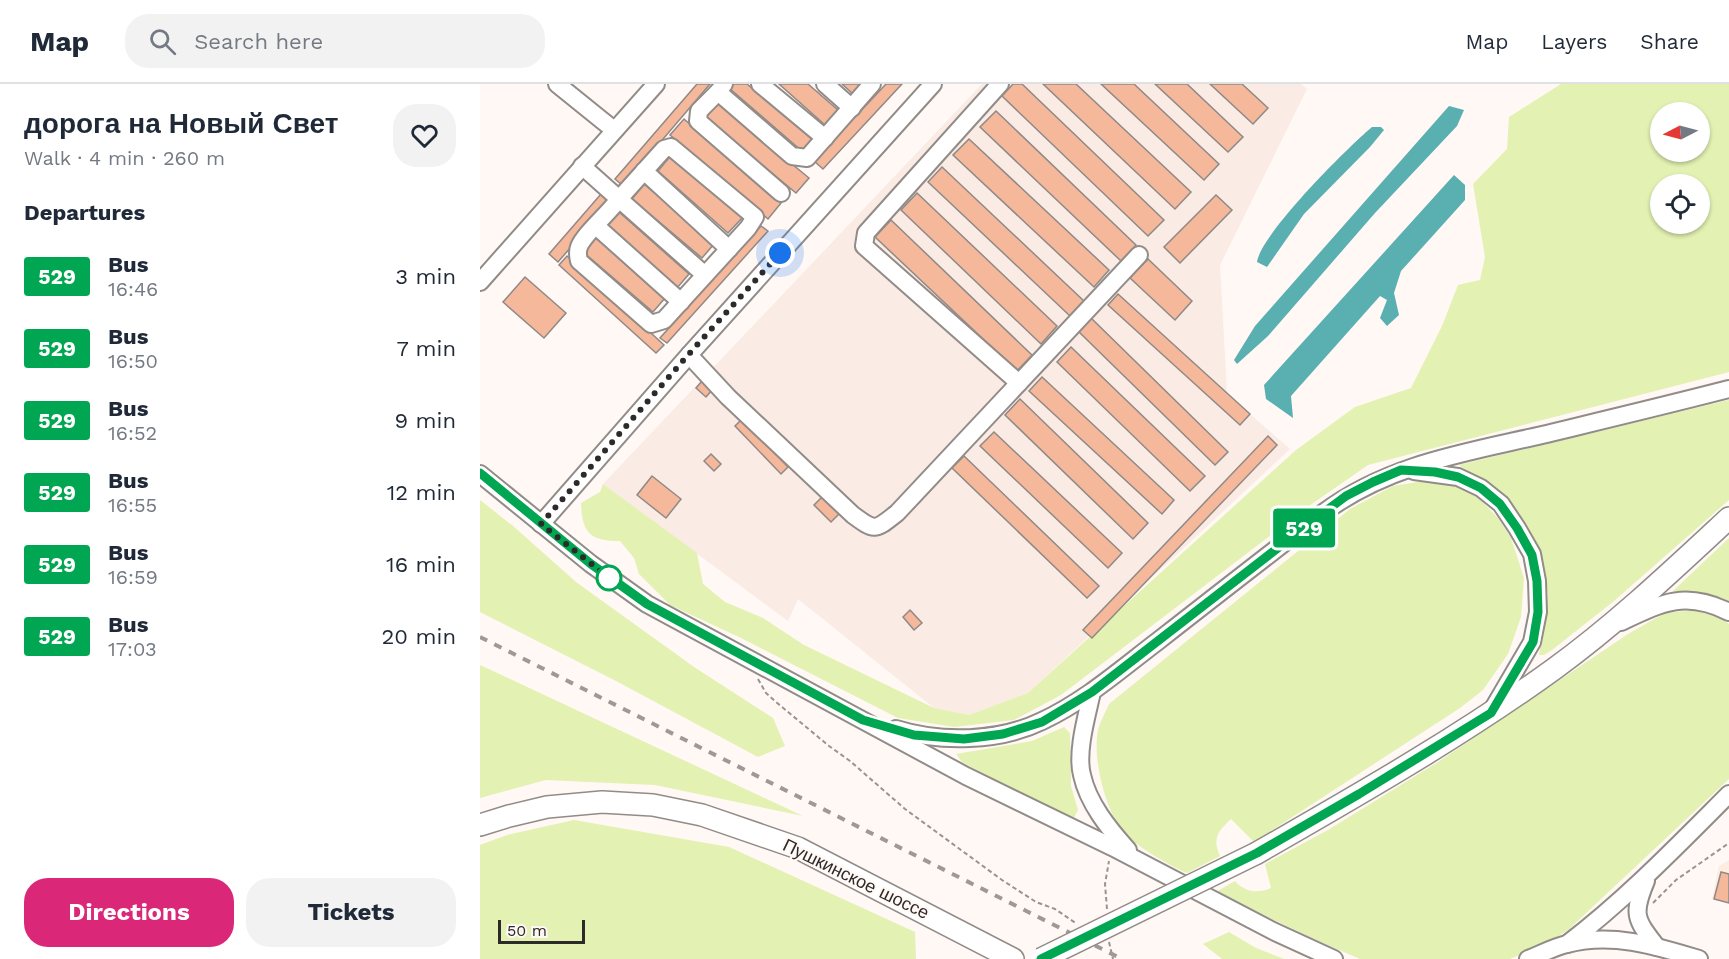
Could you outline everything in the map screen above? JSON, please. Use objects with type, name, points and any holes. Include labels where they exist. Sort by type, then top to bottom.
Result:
[{"type":"main road","points":[[1041,959],[1257,853],[1491,713],[1602,632],[1729,518]]},
{"type":"main road","name":"Пушкинское шоссе","points":[[480,825],[547,807],[602,802],[652,805],[702,815],[798,848],[1013,959]]},
{"type":"street","points":[[557,84],[614,130]]},
{"type":"street","points":[[480,282],[656,84]]},
{"type":"street","points":[[760,84],[825,138]]},
{"type":"street","points":[[825,84],[852,108]]},
{"type":"street","points":[[781,194],[698,121],[699,111],[721,88],[792,156],[807,158],[872,84]]},
{"type":"street","points":[[541,524],[688,355],[933,84]]},
{"type":"street","points":[[1000,84],[866,233],[864,246],[1018,383]]},
{"type":"street","points":[[671,147],[755,217],[748,228],[664,320],[651,324],[579,261],[577,254],[580,244],[644,171],[664,149],[671,147]]},
{"type":"street","points":[[582,166],[705,275]]},
{"type":"street","points":[[644,171],[729,249]]},
{"type":"street","points":[[596,226],[681,302]]},
{"type":"street","points":[[688,355],[736,405],[853,515],[870,527],[879,527],[897,513],[1139,255]]},
{"type":"street","points":[[863,720],[914,735],[964,739],[1003,734],[1042,722],[1092,692],[1346,496],[1373,482],[1401,470],[1456,455],[1729,389]]},
{"type":"street","points":[[1401,470],[1435,472],[1458,477],[1481,488],[1500,504],[1532,555],[1537,581],[1538,612],[1533,642],[1491,713]]},
{"type":"street","points":[[480,474],[613,581],[647,604],[966,776],[1112,847],[1273,931],[1334,959]]},
{"type":"street","points":[[1602,632],[1665,602],[1677,600],[1695,600],[1729,612]]},
{"type":"street","points":[[1092,692],[1082,737],[1081,774],[1093,802],[1109,829],[1136,860]]},
{"type":"street","points":[[1567,944],[1649,874],[1729,794]]},
{"type":"street","points":[[1649,874],[1637,902],[1638,918],[1657,947]]},
{"type":"street","points":[[1528,959],[1567,944],[1614,940],[1657,947],[1699,959]]},
{"type":"path","points":[[751,660],[766,693],[905,809],[1002,880],[1036,902],[1055,909],[1080,926]]},
{"type":"path","points":[[1638,918],[1676,880],[1729,843]]},
{"type":"path","points":[[1107,917],[1105,884],[1112,847]]},
{"type":"path","points":[[1107,932],[1113,959]]},
{"type":"path","points":[[1103,939],[1109,943]]},
{"type":"shaded area","points":[[982,84],[1301,84],[1307,89],[1220,265],[1227,394],[1290,449],[1028,693],[969,715],[934,708],[798,599],[788,621],[603,484]]},
{"type":"shaded area","points":[[1729,860],[1729,903],[1712,899],[1719,866]]},
{"type":"green space","points":[[1561,84],[1729,84],[1729,372],[1368,465],[1309,506],[1061,695],[1014,720],[954,727],[898,718],[741,638],[670,605],[639,574],[634,558],[620,541],[595,537],[583,522],[581,503],[600,492],[603,484],[697,553],[703,584],[725,602],[763,618],[804,645],[934,708],[969,715],[1028,693],[1296,450],[1355,407],[1411,388],[1442,326],[1458,285],[1480,280],[1485,257],[1473,184],[1507,149],[1509,117]]},
{"type":"green space","points":[[1729,400],[1729,500],[1614,601],[1552,650],[1539,655],[1548,595],[1542,556],[1525,523],[1504,497],[1459,465]]},
{"type":"green space","points":[[1424,481],[1454,485],[1477,496],[1498,518],[1511,538],[1524,578],[1521,617],[1508,654],[1483,690],[1460,708],[1254,842],[1231,819],[1218,836],[1217,845],[1220,856],[1187,873],[1132,841],[1119,827],[1113,815],[1099,771],[1098,730],[1109,704],[1350,509],[1393,486]]},
{"type":"green space","points":[[480,500],[576,582],[694,667],[773,718],[785,746],[758,757],[480,612]]},
{"type":"green space","points":[[1729,538],[1729,602],[1691,592],[1673,591]]},
{"type":"green space","points":[[1695,610],[1722,619],[1729,624],[1729,779],[1568,930],[1547,943],[1510,959],[1360,959],[1216,892],[1235,881],[1251,891],[1271,888],[1265,864],[1328,830],[1438,762],[1628,634],[1665,613]]},
{"type":"green space","points":[[480,665],[803,816],[655,785],[546,780],[480,798]]},
{"type":"green space","points":[[1064,727],[1070,733],[1071,786],[1078,810],[1074,818],[1066,818],[962,762],[956,754],[1032,741]]},
{"type":"green space","points":[[574,820],[729,847],[915,932],[916,959],[480,959],[480,845],[507,835]]},
{"type":"green space","points":[[1229,932],[1256,948],[1284,959],[1222,959],[1203,944]]},
{"type":"water","points":[[1449,106],[1464,110],[1457,126],[1375,213],[1268,336],[1237,364],[1234,360],[1255,326]]},
{"type":"water","points":[[1372,127],[1381,127],[1384,130],[1304,214],[1267,267],[1257,262],[1273,232],[1289,213],[1344,153]]},
{"type":"water","points":[[1454,175],[1465,185],[1465,200],[1401,271],[1394,293],[1399,315],[1387,326],[1380,318],[1387,300],[1380,296],[1291,396],[1293,418],[1266,399],[1264,385]]},
{"type":"building","points":[[697,84],[710,84],[623,186],[615,179]]},
{"type":"building","points":[[733,84],[747,84],[813,140],[803,152],[729,88]]},
{"type":"building","points":[[779,84],[808,84],[838,110],[825,125]]},
{"type":"building","points":[[842,84],[863,84],[854,95]]},
{"type":"building","points":[[886,84],[902,84],[823,169],[814,161]]},
{"type":"building","points":[[1013,84],[1022,84],[1164,220],[1148,236],[1002,96]]},
{"type":"building","points":[[1043,84],[1076,84],[1191,192],[1175,209]]},
{"type":"building","points":[[1101,84],[1134,84],[1219,164],[1204,180]]},
{"type":"building","points":[[1155,84],[1187,84],[1243,137],[1228,152]]},
{"type":"building","points":[[1210,84],[1242,84],[1268,108],[1253,124]]},
{"type":"building","points":[[718,103],[809,178],[796,193],[705,118]]},
{"type":"building","points":[[996,111],[1136,245],[1121,261],[980,127]]},
{"type":"building","points":[[684,119],[781,203],[768,219],[670,135]]},
{"type":"building","points":[[969,139],[1109,270],[1094,287],[953,155]]},
{"type":"building","points":[[672,154],[743,217],[728,233],[658,171]]},
{"type":"building","points":[[942,167],[1084,301],[1070,316],[928,182]]},
{"type":"building","points":[[644,184],[714,244],[702,258],[632,199]]},
{"type":"building","points":[[917,193],[1057,326],[1041,344],[901,210]]},
{"type":"building","points":[[601,194],[610,202],[558,262],[549,254]]},
{"type":"building","points":[[1216,195],[1232,210],[1180,263],[1164,247]]},
{"type":"building","points":[[619,212],[689,274],[677,288],[607,226]]},
{"type":"building","points":[[891,220],[1032,355],[1017,371],[875,237]]},
{"type":"building","points":[[761,226],[768,231],[667,343],[660,338]]},
{"type":"building","points":[[595,237],[665,298],[653,312],[583,252]]},
{"type":"building","points":[[567,256],[664,345],[656,353],[559,265]]},
{"type":"building","points":[[1148,259],[1192,301],[1175,320],[1130,278]]},
{"type":"building","points":[[525,277],[566,313],[544,338],[503,302]]},
{"type":"building","points":[[1118,294],[1250,414],[1240,425],[1108,305]]},
{"type":"building","points":[[1091,318],[1228,452],[1215,465],[1078,331]]},
{"type":"building","points":[[1071,347],[1205,476],[1190,491],[1057,362]]},
{"type":"building","points":[[1042,377],[1174,500],[1162,514],[1029,391]]},
{"type":"building","points":[[702,381],[712,390],[706,397],[696,388]]},
{"type":"building","points":[[1020,399],[1148,523],[1133,539],[1005,415]]},
{"type":"building","points":[[742,419],[788,467],[781,474],[735,426]]},
{"type":"building","points":[[994,432],[1122,553],[1108,568],[980,446]]},
{"type":"building","points":[[1268,436],[1277,445],[1092,638],[1083,630]]},
{"type":"building","points":[[711,454],[721,464],[714,471],[704,461]]},
{"type":"building","points":[[964,456],[1099,586],[1087,598],[952,468]]},
{"type":"building","points":[[652,476],[681,499],[666,518],[637,495]]},
{"type":"building","points":[[824,495],[841,512],[831,522],[814,505]]},
{"type":"building","points":[[910,610],[922,623],[914,630],[903,617]]},
{"type":"building","points":[[1721,872],[1729,874],[1729,903],[1714,899]]},
{"type":"railway","points":[[480,637],[1122,959]]},
{"type":"bus line","name":"529","points":[[480,473],[591,564],[647,604],[863,720],[914,735],[964,739],[1003,734],[1042,722],[1092,692],[1323,513],[1346,496],[1373,482],[1401,470],[1435,472],[1458,477],[1481,488],[1500,504],[1532,555],[1537,581],[1538,612],[1533,642],[1518,669],[1504,687],[1491,713],[1257,853],[1041,959]]},
{"type":"route","points":[[609,578],[613,581],[541,524],[780,253]]}]
